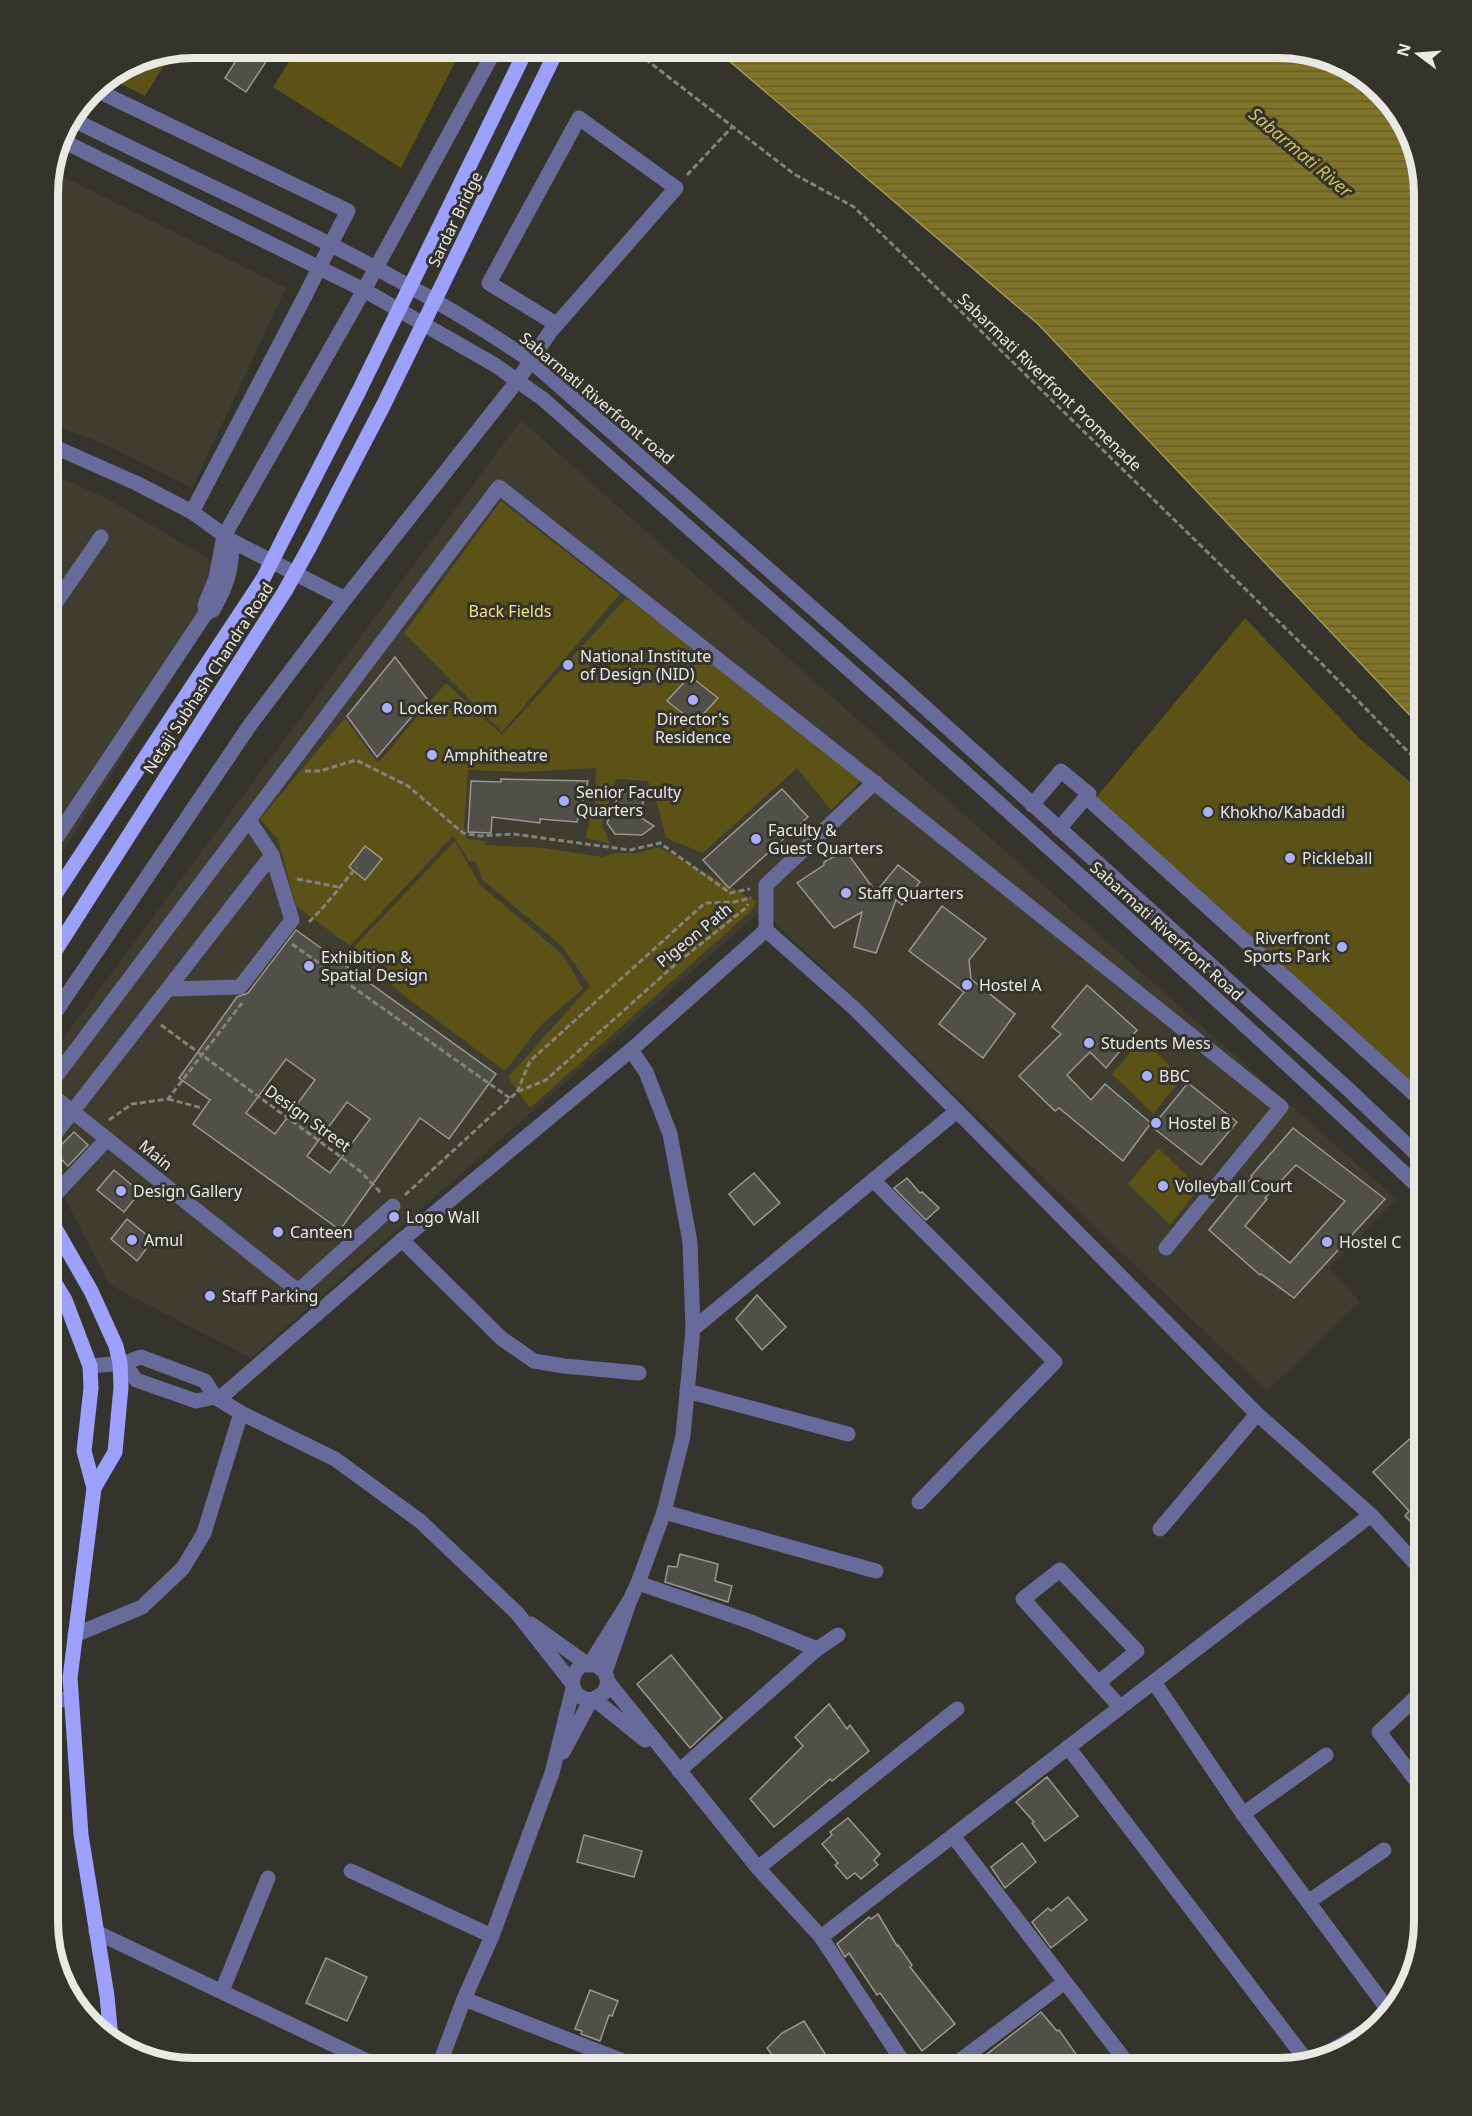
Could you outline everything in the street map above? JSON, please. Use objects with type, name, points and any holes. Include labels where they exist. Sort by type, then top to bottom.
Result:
[{"type":"main road","name":"Sardar Bridge","points":[[358,393],[522,59]]},
{"type":"main road","name":"Sardar Bridge","points":[[383,406],[553,59]]},
{"type":"main road","name":"Netaji Subhash Chandra Road","points":[[59,888],[263,579],[358,393]]},
{"type":"main road","name":"Netaji Subhash Chandra Road","points":[[59,945],[285,591],[383,406]]},
{"type":"main road","points":[[58,1234],[91,1291],[122,1363],[115,1452],[94,1488]]},
{"type":"main road","points":[[58,1289],[65,1300],[90,1365],[91,1388],[84,1451],[94,1488],[70,1678],[81,1835],[110,2027]]},
{"type":"street","points":[[59,834],[206,613],[205,605],[228,538],[489,59]]},
{"type":"street","points":[[104,93],[348,211],[192,512]]},
{"type":"street","points":[[59,1007],[250,724],[518,380],[556,324],[676,188],[579,118],[489,283],[556,324]]},
{"type":"street","name":"Sabarmati Riverfront road","points":[[79,123],[376,267],[531,361],[898,683]]},
{"type":"street","points":[[68,144],[364,290],[495,364],[543,399],[882,699],[898,683]]},
{"type":"street","points":[[59,449],[136,483],[192,512],[228,538],[345,600]]},
{"type":"street","points":[[58,1073],[499,487],[875,782],[1281,1107],[1166,1248]]},
{"type":"street","points":[[59,598],[101,537]]},
{"type":"street","name":"Sabarmati Riverfront Road","points":[[898,683],[1338,1080],[1414,1152]]},
{"type":"street","name":"Sabarmati Riverfront Road","points":[[882,699],[1323,1097],[1414,1183]]},
{"type":"street","points":[[1032,805],[1061,771],[1089,794],[1059,829]]},
{"type":"street","points":[[122,1363],[136,1380],[196,1401],[217,1398],[402,1240],[631,1050],[766,930],[766,885],[875,782]]},
{"type":"street","points":[[1086,797],[1414,1094]]},
{"type":"street","points":[[169,989],[240,987],[292,920],[272,855],[249,820]]},
{"type":"street","points":[[58,1129],[272,855]]},
{"type":"street","points":[[766,930],[855,1009],[1257,1414],[1371,1515],[1414,1562]]},
{"type":"street","points":[[442,2057],[464,1999],[492,1936],[552,1773],[574,1673],[582,1665],[588,1664],[638,1584],[664,1512],[683,1436],[693,1329],[690,1242],[670,1134],[646,1072],[631,1050]]},
{"type":"street","name":"Main","points":[[58,1100],[298,1291],[393,1206]]},
{"type":"street","points":[[693,1329],[957,1112]]},
{"type":"street","points":[[58,1189],[101,1134]]},
{"type":"street","points":[[873,1180],[1055,1362],[919,1502]]},
{"type":"street","points":[[402,1240],[501,1338],[534,1361],[639,1373]]},
{"type":"street","points":[[90,1365],[122,1363],[141,1357],[205,1381],[217,1398],[241,1413],[335,1459],[420,1521],[517,1613],[588,1664],[601,1668],[666,1756],[758,1868],[821,1937],[900,2058]]},
{"type":"street","points":[[687,1391],[848,1434]]},
{"type":"street","points":[[75,1635],[142,1607],[183,1568],[204,1533],[241,1413]]},
{"type":"street","points":[[1160,1529],[1257,1414]]},
{"type":"street","points":[[664,1512],[876,1571]]},
{"type":"street","points":[[821,1937],[1371,1515]]},
{"type":"street","points":[[1098,1683],[1137,1651],[1060,1570],[1023,1599],[1098,1683],[1120,1707]]},
{"type":"street","points":[[638,1584],[751,1622],[817,1649]]},
{"type":"street","points":[[552,1773],[593,1700],[604,1693],[606,1677],[630,1600]]},
{"type":"street","points":[[517,1613],[580,1697],[593,1700],[666,1756]]},
{"type":"street","points":[[679,1771],[817,1649],[838,1635]]},
{"type":"street","points":[[1154,1682],[1243,1814],[1385,2004]]},
{"type":"street","points":[[58,1701],[71,1698]]},
{"type":"street","points":[[1414,1699],[1379,1732],[1414,1778]]},
{"type":"street","points":[[758,1868],[957,1709]]},
{"type":"street","points":[[1068,1747],[1302,2055]]},
{"type":"street","points":[[1243,1814],[1326,1755]]},
{"type":"street","points":[[953,1836],[1123,2058]]},
{"type":"street","points":[[1308,1902],[1384,1850]]},
{"type":"street","points":[[351,1871],[492,1936]]},
{"type":"street","points":[[222,1991],[268,1878]]},
{"type":"street","points":[[96,1932],[359,2057]]},
{"type":"street","points":[[964,2058],[1065,1982]]},
{"type":"street","points":[[464,1999],[614,2057]]},
{"type":"path","name":"Sabarmati Riverfront Promenade","points":[[645,59],[794,174],[854,207],[1321,663],[1414,758]]},
{"type":"path","points":[[676,188],[733,126]]},
{"type":"path","points":[[286,771],[320,771],[356,760],[408,786],[463,833],[480,836],[513,834],[630,850],[660,843],[730,893],[753,888]]},
{"type":"path","points":[[305,926],[322,910],[338,887],[357,867]]},
{"type":"path","points":[[278,875],[338,887]]},
{"type":"path","name":"Pigeon Path","points":[[393,1206],[511,1099],[517,1092],[530,1061],[705,903],[750,899],[747,907],[677,963],[546,1080],[517,1092]]},
{"type":"path","points":[[288,941],[511,1099]]},
{"type":"path","points":[[168,1099],[245,999]]},
{"type":"path","name":"Design Street","points":[[203,1056],[360,1171],[393,1206]]},
{"type":"path","points":[[101,1134],[132,1104],[168,1099],[202,1108]]},
{"type":"shaded area","points":[[60,175],[286,288],[192,488],[104,444],[59,427]]},
{"type":"shaded area","name":"National Institute of Design (NID)","points":[[521,420],[1396,1199],[1329,1268],[1360,1302],[1267,1391],[762,910],[251,1358],[110,1285],[58,1186],[59,1045]]},
{"type":"shaded area","points":[[59,477],[106,498],[204,556],[233,584],[59,857]]},
{"type":"green space","points":[[291,59],[456,60],[401,168],[273,87]]},
{"type":"green space","points":[[166,62],[145,96],[118,83],[142,69]]},
{"type":"green space","name":"Back Fields","points":[[501,501],[620,594],[502,732],[404,633]]},
{"type":"green space","points":[[626,598],[866,776],[831,810],[797,768],[703,853],[666,838],[648,781],[616,779],[602,825],[610,844],[586,838],[591,809],[595,809],[596,768],[523,772],[468,770],[464,828],[467,839],[485,841],[486,845],[544,848],[602,857],[616,853],[637,853],[659,847],[757,902],[752,910],[530,1108],[508,1077],[590,986],[562,946],[483,880],[475,861],[470,862],[453,836],[350,946],[296,906],[278,839],[260,819],[345,718],[378,763],[446,683],[502,735]]},
{"type":"green space","name":"Riverfront Sports Park","points":[[1245,618],[1358,737],[1414,785],[1414,1086],[1095,799]]},
{"type":"green space","points":[[455,841],[480,885],[562,954],[583,989],[541,1025],[505,1071],[410,1000],[350,951]]},
{"type":"green space","name":"BBC","points":[[1142,1038],[1182,1078],[1153,1114],[1112,1074]]},
{"type":"green space","name":"Volleyball Court","points":[[1158,1148],[1199,1188],[1170,1225],[1128,1184]]},
{"type":"water","name":"Sabarmati River","points":[[727,59],[1287,59],[1304,61],[1338,72],[1367,92],[1391,119],[1403,142],[1409,159],[1414,194],[1414,719],[1038,324]]},
{"type":"building","points":[[237,59],[268,59],[246,92],[225,78]]},
{"type":"building","name":"Locker Room","points":[[395,657],[427,699],[377,757],[347,716]]},
{"type":"building","name":"Director's Residence","points":[[690,676],[718,698],[695,723],[667,701]]},
{"type":"building","name":"Senior Faculty Quarters","points":[[501,779],[588,781],[577,822],[540,819],[540,823],[492,817],[491,833],[468,832],[471,781],[501,782]]},
{"type":"building","name":"Senior Faculty Quarters","points":[[622,787],[645,794],[640,817],[654,826],[642,835],[615,834],[607,823]]},
{"type":"building","name":"Faculty & Guest Quarters","points":[[782,789],[808,817],[729,888],[703,860]]},
{"type":"building","points":[[365,846],[382,859],[365,880],[349,867]]},
{"type":"building","points":[[845,850],[876,892],[898,865],[920,882],[902,905],[896,900],[876,953],[854,947],[862,912],[834,928],[797,883],[824,865],[824,862]]},
{"type":"building","name":"Hostel A","points":[[942,906],[986,939],[969,960],[971,979],[1015,1014],[983,1058],[939,1024],[964,992],[909,951]]},
{"type":"building","points":[[296,930],[496,1074],[449,1139],[420,1118],[340,1230],[193,1124],[210,1100],[179,1078],[237,997],[248,993]],"holes":[[[286,1059],[315,1080],[275,1134],[246,1113]],[[347,1102],[370,1119],[330,1173],[307,1156]]]},
{"type":"building","name":"Students Mess","points":[[1087,985],[1137,1030],[1106,1068],[1090,1052],[1067,1075],[1091,1100],[1105,1084],[1151,1123],[1123,1161],[1059,1108],[1055,1111],[1019,1076],[1061,1034],[1052,1027]]},
{"type":"building","points":[[1188,1083],[1237,1122],[1201,1165],[1152,1127]]},
{"type":"building","name":"Hostel C","points":[[1293,1128],[1385,1199],[1294,1298],[1260,1275],[1209,1230],[1251,1176]],"holes":[[[1296,1165],[1345,1201],[1290,1263],[1245,1226],[1267,1199],[1265,1198]]]},
{"type":"building","points":[[74,1132],[88,1145],[68,1166],[58,1156],[58,1148]]},
{"type":"building","name":"Design Gallery","points":[[114,1170],[140,1192],[124,1212],[97,1190]]},
{"type":"building","points":[[754,1173],[780,1203],[754,1225],[729,1194]]},
{"type":"building","points":[[907,1178],[920,1193],[922,1192],[939,1208],[926,1220],[894,1188]]},
{"type":"building","name":"Amul","points":[[127,1219],[153,1240],[137,1261],[111,1239]]},
{"type":"building","points":[[757,1295],[786,1327],[762,1350],[736,1319]]},
{"type":"building","points":[[1414,1435],[1414,1525],[1405,1516],[1409,1511],[1373,1472]]},
{"type":"building","points":[[680,1554],[718,1564],[715,1581],[732,1586],[728,1602],[665,1582],[668,1566],[677,1567]]},
{"type":"building","points":[[671,1655],[722,1718],[690,1748],[637,1684]]},
{"type":"building","points":[[829,1704],[847,1729],[850,1725],[869,1751],[832,1781],[830,1779],[774,1827],[750,1799],[803,1746],[795,1737]]},
{"type":"building","points":[[1047,1777],[1078,1816],[1045,1841],[1032,1823],[1034,1822],[1016,1802]]},
{"type":"building","points":[[848,1818],[880,1854],[874,1860],[878,1865],[861,1879],[855,1873],[847,1879],[835,1865],[838,1863],[822,1844],[832,1835],[830,1832]]},
{"type":"building","points":[[584,1835],[642,1851],[634,1877],[577,1862]]},
{"type":"building","points":[[1022,1843],[1036,1862],[1005,1888],[991,1867]]},
{"type":"building","points":[[1068,1897],[1087,1920],[1051,1948],[1032,1922],[1048,1908],[1051,1911]]},
{"type":"building","points":[[878,1914],[897,1946],[912,1965],[910,1967],[955,2024],[922,2051],[880,1993],[877,1995],[849,1953],[845,1957],[837,1944],[869,1917],[871,1919]]},
{"type":"building","points":[[326,1958],[367,1977],[347,2021],[306,2003]]},
{"type":"building","points":[[590,1990],[618,2001],[612,2016],[609,2015],[600,2041],[581,2034],[582,2031],[575,2029]]},
{"type":"building","points":[[1041,2012],[1057,2031],[1059,2030],[1078,2057],[1077,2058],[982,2058]]},
{"type":"building","points":[[804,2021],[827,2058],[774,2058],[767,2048],[782,2033]]},
{"type":"place","name":"National Institute of Design (NID)","points":[[568,665]]},
{"type":"place","name":"Director's Residence","points":[[693,700]]},
{"type":"place","name":"Locker Room","points":[[387,708]]},
{"type":"place","name":"Amphitheatre","points":[[432,755]]},
{"type":"place","name":"Senior Faculty Quarters","points":[[564,801]]},
{"type":"place","name":"Khokho/Kabaddi","points":[[1208,812]]},
{"type":"place","name":"Faculty & Guest Quarters","points":[[756,839]]},
{"type":"place","name":"Pickleball","points":[[1290,858]]},
{"type":"place","name":"Staff Quarters","points":[[846,893]]},
{"type":"place","name":"Riverfront Sports Park","points":[[1342,947]]},
{"type":"place","name":"Exhibition & Spatial Design","points":[[309,966]]},
{"type":"place","name":"Hostel A","points":[[967,985]]},
{"type":"place","name":"Students Mess","points":[[1089,1043]]},
{"type":"place","name":"BBC","points":[[1147,1076]]},
{"type":"place","name":"Hostel B","points":[[1156,1123]]},
{"type":"place","name":"Volleyball Court","points":[[1163,1186]]},
{"type":"place","name":"Design Gallery","points":[[121,1191]]},
{"type":"place","name":"Logo Wall","points":[[394,1217]]},
{"type":"place","name":"Canteen","points":[[278,1232]]},
{"type":"place","name":"Amul","points":[[132,1240]]},
{"type":"place","name":"Hostel C","points":[[1327,1242]]},
{"type":"place","name":"Staff Parking","points":[[210,1296]]}]
